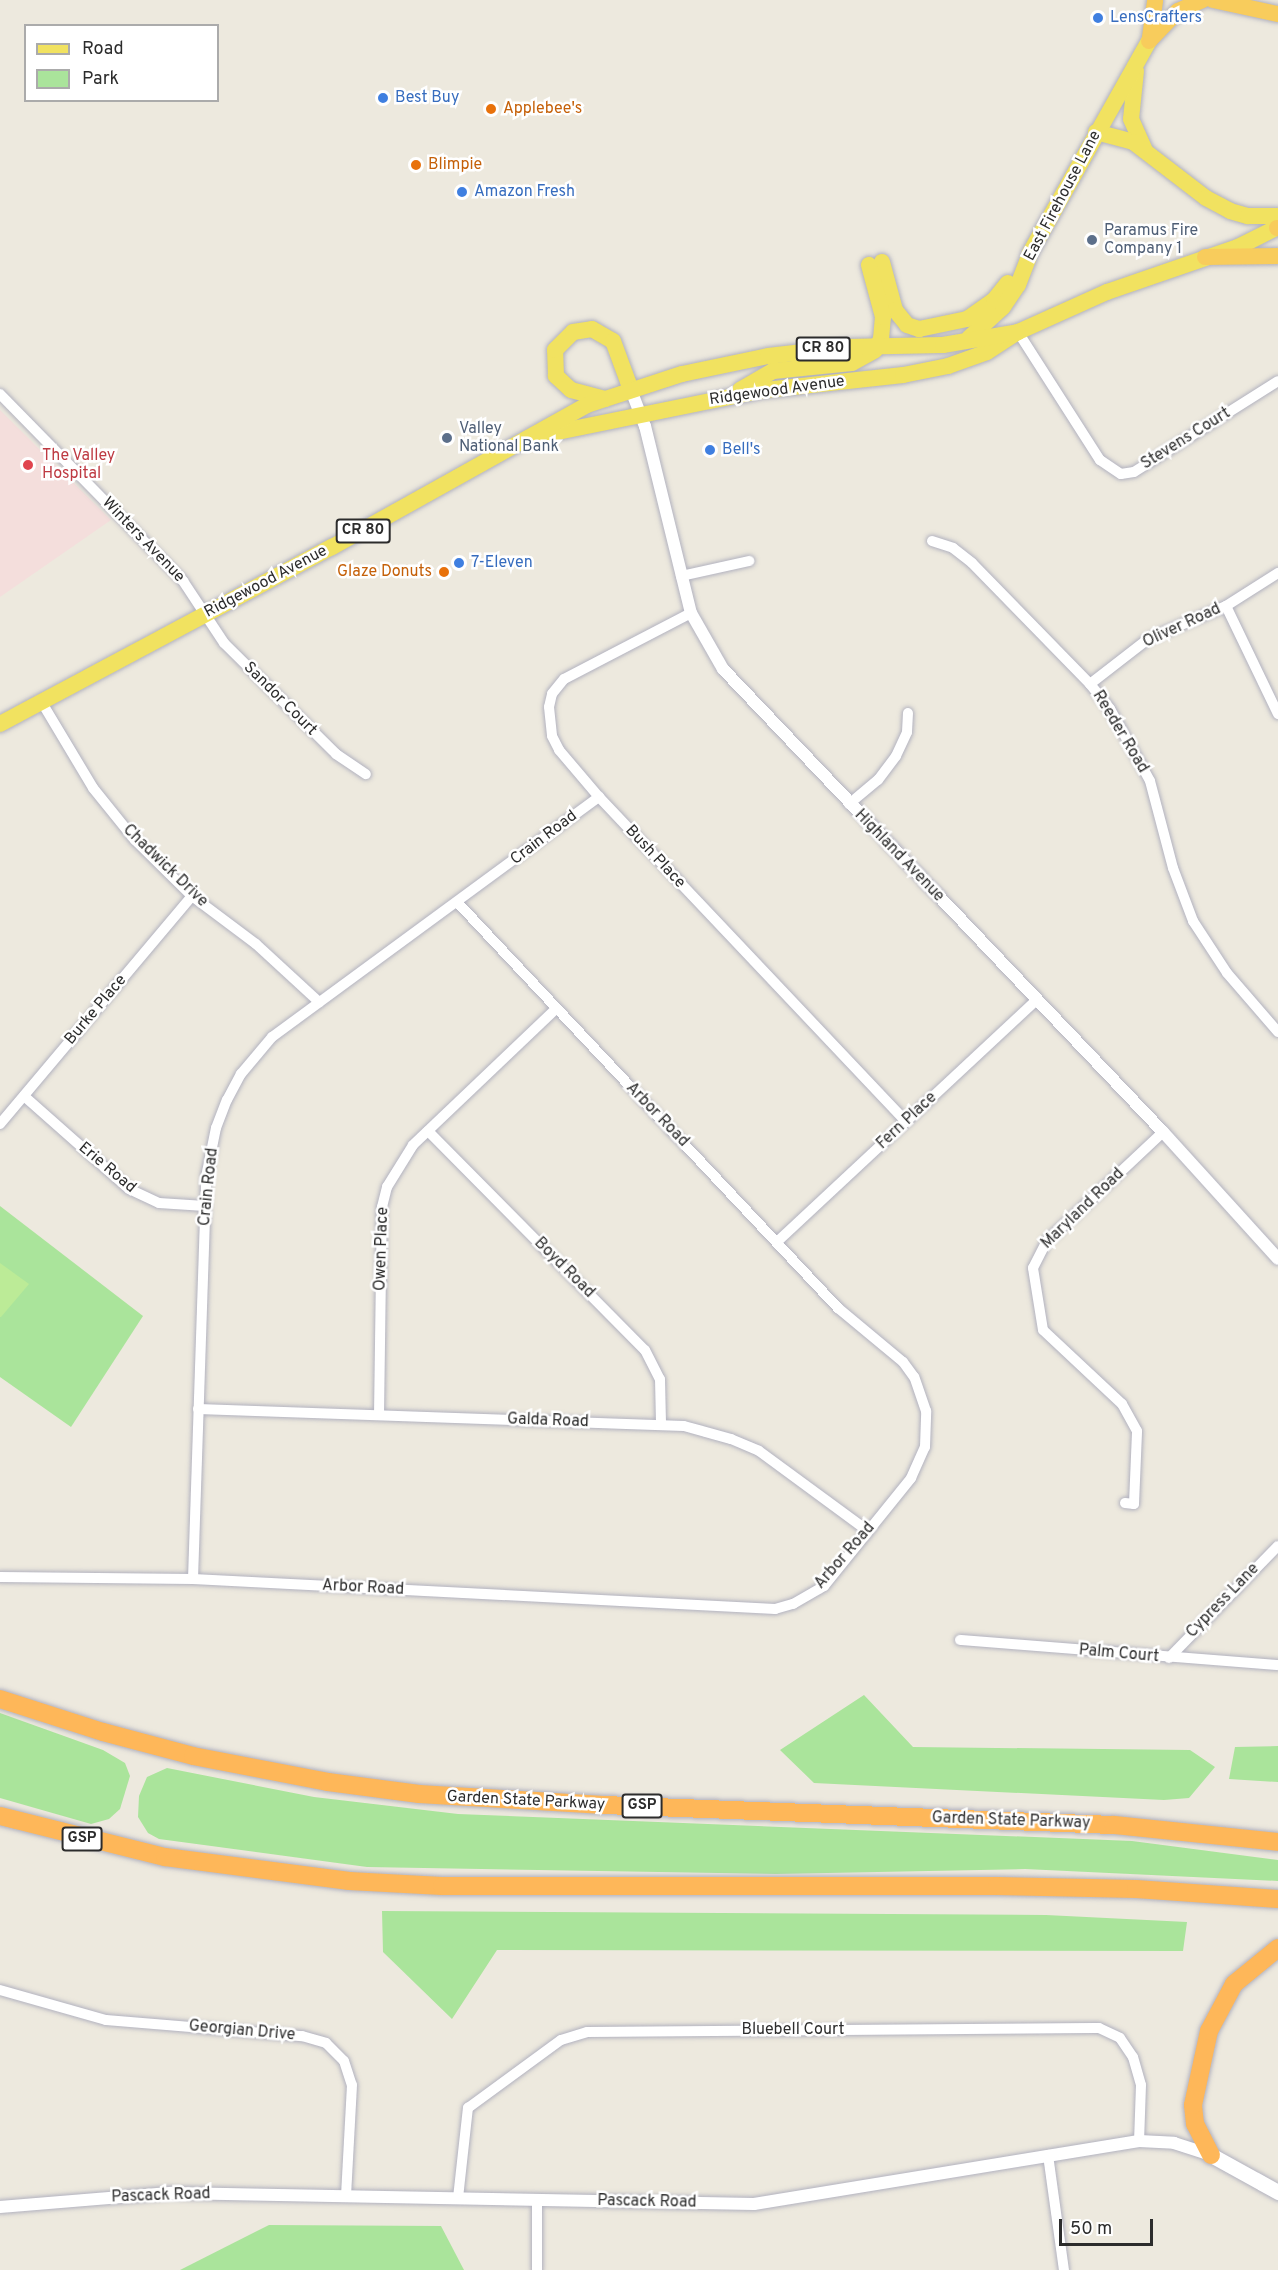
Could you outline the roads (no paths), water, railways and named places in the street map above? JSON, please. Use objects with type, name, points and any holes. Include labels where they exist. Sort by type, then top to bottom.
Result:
[{"type":"highway","points":[[1149,41],[1155,22],[1155,0]]},
{"type":"highway","points":[[1149,41],[1178,11],[1203,0]]},
{"type":"highway","points":[[1213,0],[1278,14]]},
{"type":"highway","points":[[1205,257],[1278,256]]},
{"type":"highway","name":"Garden State Parkway","points":[[0,1698],[103,1732],[204,1758],[419,1794],[604,1805],[1091,1824],[1278,1842]]},
{"type":"highway","name":"GSP","points":[[0,1816],[165,1857],[258,1872],[349,1881],[442,1886],[997,1886],[1136,1889],[1278,1899]]},
{"type":"highway","points":[[1211,2155],[1195,2124],[1193,2105],[1209,2031],[1234,1984],[1278,1948]]},
{"type":"main road","name":"East Firehouse Lane","points":[[966,340],[1011,297],[1030,253],[1149,41]]},
{"type":"main road","points":[[1140,57],[1131,119],[1139,141],[1150,155]]},
{"type":"main road","points":[[1096,132],[1126,139],[1230,211],[1278,225]]},
{"type":"main road","name":"Ridgewood Avenue","points":[[530,438],[727,397],[927,371],[987,352],[1018,332],[1129,283],[1205,257],[1278,225]]},
{"type":"main road","points":[[727,397],[773,371],[852,363],[878,346],[883,316],[875,263],[900,318],[913,328],[927,329],[950,325],[981,310],[1005,288],[1030,253]]},
{"type":"main road","points":[[606,399],[571,390],[556,376],[555,350],[573,332],[592,328],[613,341],[630,390]]},
{"type":"main road","name":"Ridgewood Avenue","points":[[0,724],[530,438],[572,411],[630,390],[705,368],[768,356],[878,346],[923,346],[1018,332]]},
{"type":"main road","name":"Pascack Road","points":[[1211,2155],[1278,2192]]},
{"type":"street","name":"Stevens Court","points":[[1018,332],[1100,460],[1121,474],[1134,472],[1278,381]]},
{"type":"street","name":"Highland Avenue","points":[[630,390],[640,414],[691,614],[723,669],[1163,1132],[1278,1259]]},
{"type":"street","name":"Winters Avenue","points":[[0,394],[183,581],[204,614]]},
{"type":"street","name":"Reeder Road","points":[[932,541],[952,548],[972,563],[1090,684],[1110,709],[1150,782],[1173,868],[1193,921],[1227,973],[1278,1032]]},
{"type":"street","points":[[681,576],[749,561]]},
{"type":"street","name":"Oliver Road","points":[[1090,684],[1148,639],[1226,606],[1278,573]]},
{"type":"street","points":[[1226,606],[1278,714]]},
{"type":"street","name":"Sandor Court","points":[[204,614],[224,644],[336,754],[366,774]]},
{"type":"street","name":"Bush Place","points":[[691,614],[587,664],[564,679],[552,694],[549,722],[552,736],[559,750],[598,797],[906,1122]]},
{"type":"street","name":"Chadwick Drive","points":[[41,701],[70,753],[113,815],[192,896],[256,944],[320,1002]]},
{"type":"street","points":[[849,804],[878,780],[896,756],[907,732],[908,713]]},
{"type":"street","name":"Crain Road","points":[[193,1578],[205,1206],[216,1128],[241,1074],[272,1037],[458,903],[598,797]]},
{"type":"street","name":"Burke Place","points":[[0,1124],[192,896]]},
{"type":"street","name":"Arbor Road","points":[[0,1577],[193,1578],[758,1610],[793,1604],[811,1596],[825,1586],[919,1464],[927,1429],[922,1395],[903,1362],[838,1308],[458,903]]},
{"type":"street","name":"Fern Place","points":[[778,1242],[1036,1000]]},
{"type":"street","name":"Owen Place","points":[[379,1415],[382,1207],[394,1173],[428,1131],[556,1009]]},
{"type":"street","name":"Erie Road","points":[[24,1096],[129,1189],[159,1203],[205,1206]]},
{"type":"street","name":"Boyd Road","points":[[428,1131],[645,1350],[660,1379],[661,1424]]},
{"type":"street","name":"Maryland Road","points":[[1125,1503],[1134,1504],[1137,1431],[1122,1404],[1043,1330],[1033,1268],[1047,1241],[1163,1132]]},
{"type":"street","name":"Galda Road","points":[[198,1409],[661,1424],[706,1431],[759,1451],[868,1531]]},
{"type":"street","name":"Cypress Lane","points":[[1168,1658],[1278,1546]]},
{"type":"street","name":"Palm Court","points":[[960,1640],[1278,1665]]},
{"type":"street","name":"Georgian Drive","points":[[0,1990],[106,2020],[302,2036],[326,2043],[344,2061],[352,2085],[346,2196]]},
{"type":"street","name":"Bluebell Court","points":[[458,2198],[468,2108],[561,2040],[587,2032],[1099,2028],[1120,2037],[1133,2057],[1141,2085],[1139,2141]]},
{"type":"street","name":"Pascack Road","points":[[0,2207],[172,2193],[754,2204],[1139,2141],[1174,2143],[1211,2155]]},
{"type":"street","points":[[1048,2155],[1064,2270]]},
{"type":"street","points":[[537,2199],[537,2270]]},
{"type":"place","name":"LensCrafters","points":[[1098,18]]},
{"type":"place","name":"Best Buy","points":[[383,98]]},
{"type":"place","name":"Applebee's","points":[[491,109]]},
{"type":"place","name":"Blimpie","points":[[416,165]]},
{"type":"place","name":"Amazon Fresh","points":[[462,192]]},
{"type":"place","name":"Paramus Fire Company 1","points":[[1092,240]]},
{"type":"place","name":"Valley National Bank","points":[[447,438]]},
{"type":"place","name":"Bell's","points":[[710,450]]},
{"type":"place","name":"The Valley Hospital","points":[[28,465]]},
{"type":"place","name":"7-Eleven","points":[[459,563]]},
{"type":"place","name":"Glaze Donuts","points":[[444,572]]}]
